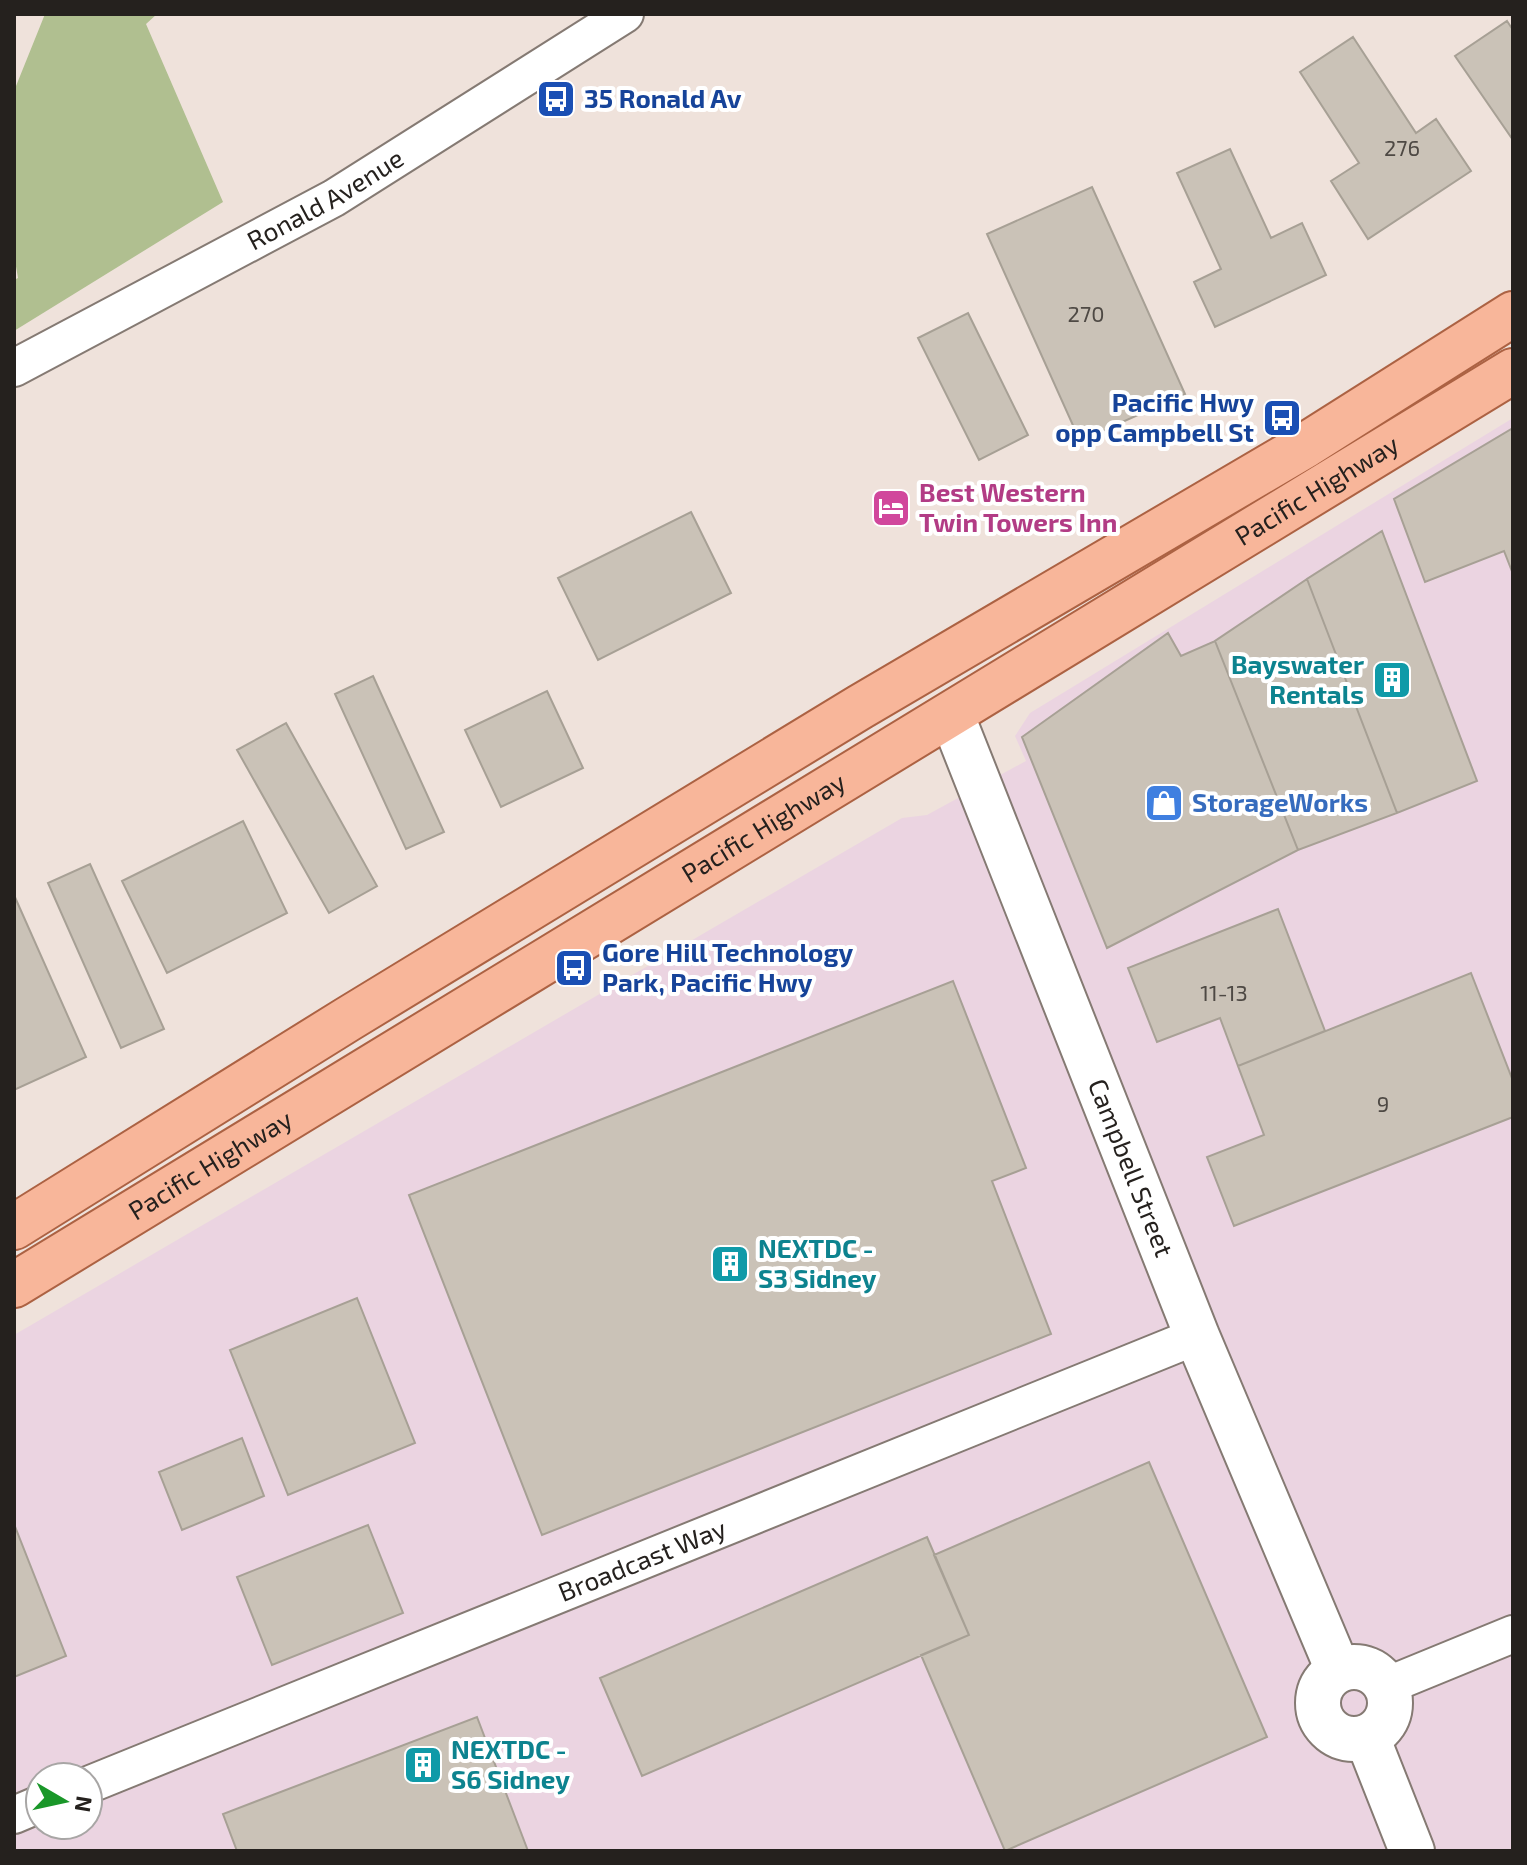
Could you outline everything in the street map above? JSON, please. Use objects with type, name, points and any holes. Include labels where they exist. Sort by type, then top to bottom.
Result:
[{"type":"main road","name":"Pacific Highway","points":[[14,1227],[348,1019],[931,665],[1218,498],[1513,314]]},
{"type":"main road","name":"Pacific Highway","points":[[14,1285],[952,716],[1513,371]]},
{"type":"main road","name":"Campbell Street","points":[[931,665],[952,716]]},
{"type":"street","name":"Ronald Avenue","points":[[14,368],[334,198],[625,14]]},
{"type":"street","name":"Campbell Street","points":[[952,716],[1197,1336],[1338,1670]]},
{"type":"street","name":"Broadcast Way","points":[[104,1779],[1197,1336]]},
{"type":"street","points":[[1386,1686],[1513,1634]]},
{"type":"street","points":[[1360,1667],[1379,1677],[1386,1686],[1389,1710],[1385,1721],[1367,1737],[1342,1738],[1332,1733],[1318,1712],[1321,1687],[1338,1670],[1360,1667]]},
{"type":"street","points":[[1367,1737],[1412,1851]]},
{"type":"shaded area","points":[[1513,418],[1513,1851],[14,1851],[14,1335],[902,818],[927,815],[1026,761],[1015,736],[1030,713]]},
{"type":"green space","points":[[45,14],[157,14],[146,24],[223,202],[14,331],[14,280],[18,278],[14,255],[14,91]]},
{"type":"building","points":[[1507,21],[1513,30],[1513,140],[1455,56]]},
{"type":"building","points":[[1353,37],[1416,133],[1436,119],[1471,171],[1368,239],[1331,181],[1359,163],[1300,72]]},
{"type":"building","points":[[1230,149],[1271,238],[1302,223],[1326,275],[1215,327],[1194,282],[1221,269],[1177,173]]},
{"type":"building","points":[[1092,187],[1185,394],[1080,441],[987,234]]},
{"type":"building","points":[[968,313],[1028,435],[979,460],[918,338]]},
{"type":"building","points":[[1513,428],[1513,574],[1504,551],[1425,582],[1394,499]]},
{"type":"building","points":[[691,512],[731,593],[598,660],[558,578]]},
{"type":"building","name":"Bayswater Rentals","points":[[1382,531],[1477,781],[1397,813],[1307,579]]},
{"type":"building","points":[[1307,579],[1397,813],[1298,850],[1215,641]]},
{"type":"building","name":"StorageWorks","points":[[1168,633],[1181,656],[1215,641],[1298,850],[1107,948],[1022,737]]},
{"type":"building","points":[[373,676],[444,832],[406,849],[335,694]]},
{"type":"building","points":[[547,691],[583,768],[501,807],[465,730]]},
{"type":"building","points":[[286,723],[377,886],[329,913],[237,750]]},
{"type":"building","points":[[243,821],[287,913],[167,973],[122,881]]},
{"type":"building","points":[[90,864],[164,1029],[121,1048],[48,883]]},
{"type":"building","points":[[14,895],[86,1057],[14,1090]]},
{"type":"building","points":[[1278,909],[1325,1031],[1238,1066],[1220,1018],[1157,1042],[1128,968]]},
{"type":"building","points":[[1471,973],[1513,1081],[1513,1117],[1234,1226],[1207,1157],[1264,1135],[1238,1066]]},
{"type":"building","name":"NEXTDC - S3 Sidney","points":[[953,981],[1026,1168],[992,1181],[1051,1334],[542,1535],[409,1195]]},
{"type":"building","points":[[357,1298],[415,1443],[288,1495],[230,1350]]},
{"type":"building","points":[[242,1438],[264,1496],[182,1530],[159,1472]]},
{"type":"building","points":[[1149,1462],[1267,1737],[1005,1851],[921,1655],[969,1635],[934,1555]]},
{"type":"building","points":[[14,1524],[66,1656],[14,1677]]},
{"type":"building","points":[[368,1525],[403,1613],[272,1665],[237,1577]]},
{"type":"building","points":[[927,1537],[969,1635],[642,1776],[600,1678]]},
{"type":"building","name":"NEXTDC - S6 Sidney","points":[[477,1717],[528,1851],[237,1851],[223,1814]]},
{"type":"place","name":"35 Ronald Av","points":[[556,99]]},
{"type":"place","name":"Pacific Hwy opp Campbell St","points":[[1282,418]]},
{"type":"place","name":"Best Western Twin Towers Inn","points":[[891,508]]},
{"type":"place","name":"Bayswater Rentals","points":[[1392,680]]},
{"type":"place","name":"StorageWorks","points":[[1164,803]]},
{"type":"place","name":"Gore Hill Technology Park, Pacific Hwy","points":[[574,968]]},
{"type":"place","name":"NEXTDC - S3 Sidney","points":[[730,1264]]},
{"type":"place","name":"NEXTDC - S6 Sidney","points":[[423,1765]]}]
